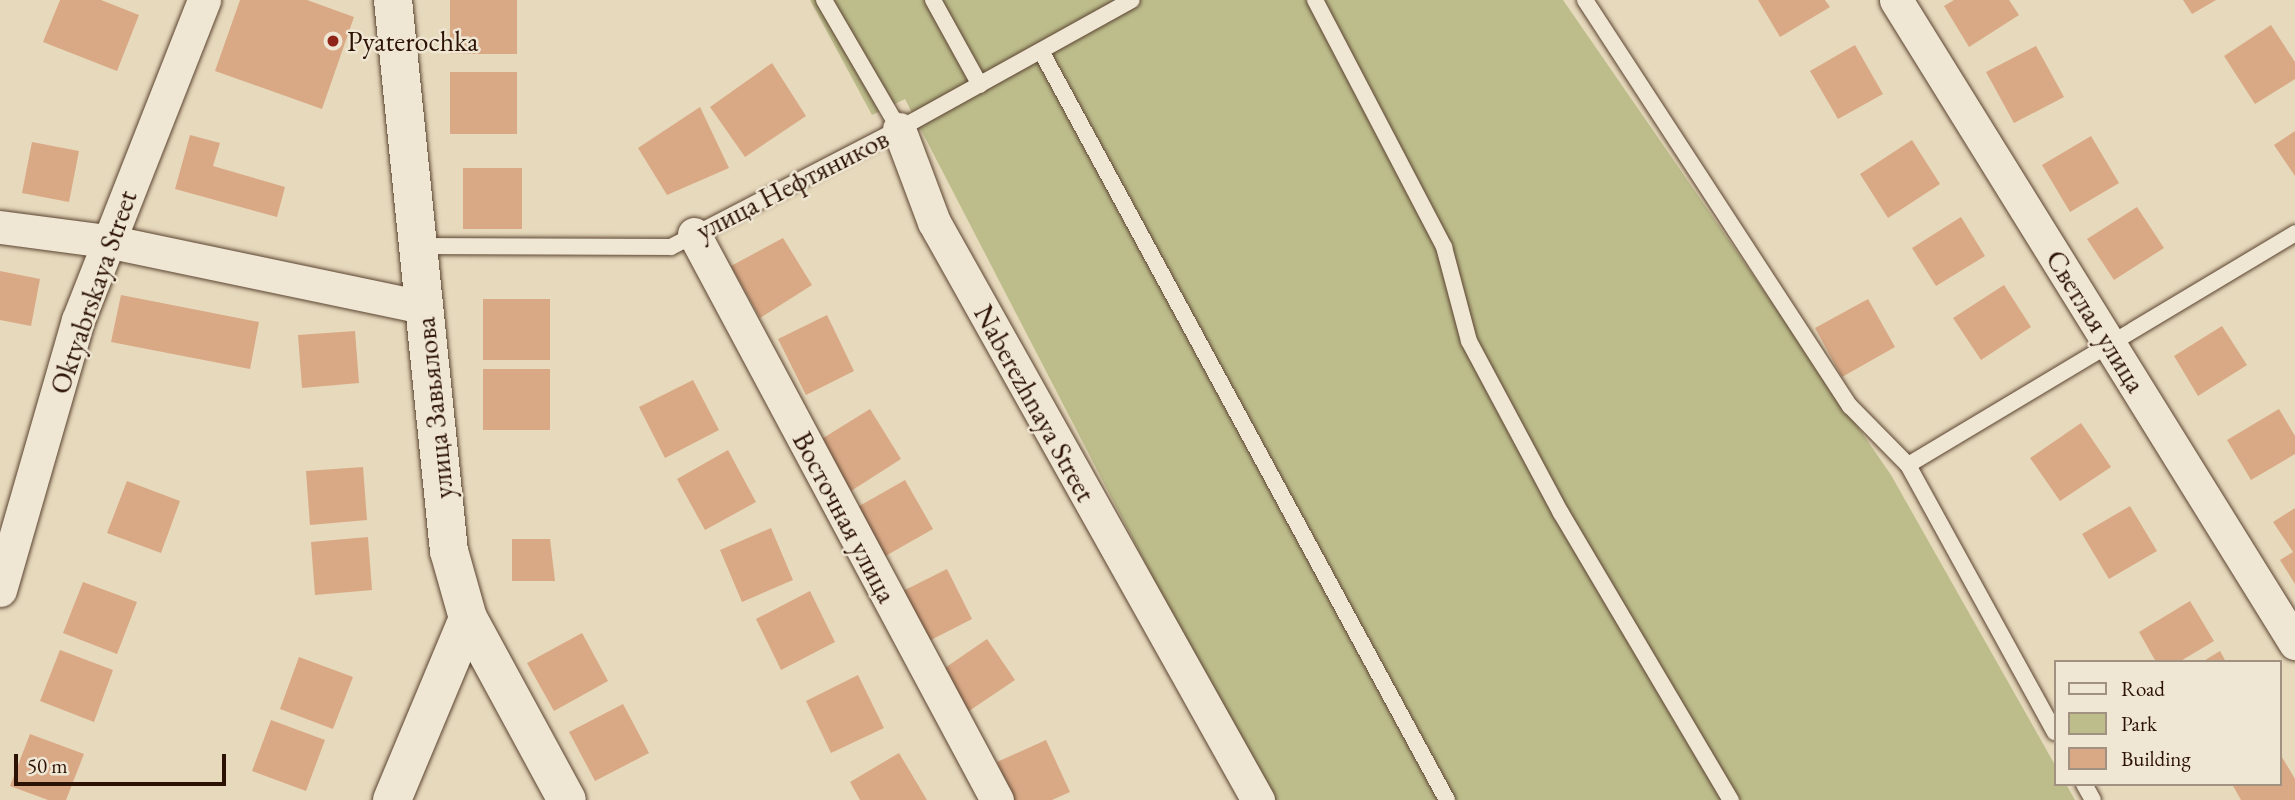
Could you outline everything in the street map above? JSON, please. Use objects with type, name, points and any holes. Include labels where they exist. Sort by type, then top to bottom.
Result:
[{"type":"street","name":"Oktyabrskaya Street","points":[[0,590],[78,320],[204,0]]},
{"type":"street","name":"улица Завьялова","points":[[393,0],[420,246],[422,307],[449,551],[468,618],[567,800]]},
{"type":"street","name":"Светлая улица","points":[[1896,0],[2295,643]]},
{"type":"street","name":"Naberezhnaya Street","points":[[900,129],[934,222],[1258,800]]},
{"type":"street","points":[[0,228],[107,241],[422,307]]},
{"type":"street","name":"Восточная улица","points":[[694,234],[997,800]]},
{"type":"street","points":[[392,800],[468,618]]},
{"type":"lane","name":"Naberezhnaya Street","points":[[824,0],[900,129]]},
{"type":"lane","points":[[933,0],[980,85]]},
{"type":"lane","name":"улица Нефтяников","points":[[420,246],[671,247],[900,129],[1132,0]]},
{"type":"lane","points":[[1315,0],[1444,247],[1469,341],[1561,513],[1731,800]]},
{"type":"lane","points":[[1585,0],[1850,405],[1908,465],[2054,730]]},
{"type":"lane","points":[[1041,51],[1447,800]]},
{"type":"lane","points":[[1908,465],[2295,233]]},
{"type":"green space","points":[[810,0],[1563,0],[1891,475],[2054,763],[2054,786],[2067,786],[2075,800],[1268,800],[905,99],[872,115]]},
{"type":"building","points":[[60,0],[101,0],[139,15],[117,71],[43,42]]},
{"type":"building","points":[[240,0],[307,0],[354,17],[322,109],[215,71]]},
{"type":"building","points":[[450,0],[517,0],[517,54],[450,54]]},
{"type":"building","points":[[1758,0],[1825,0],[1830,7],[1780,37]]},
{"type":"building","points":[[1954,0],[2009,0],[2019,15],[1969,47],[1944,6]]},
{"type":"building","points":[[2183,0],[2216,0],[2192,14]]},
{"type":"building","points":[[2271,25],[2295,62],[2295,79],[2255,104],[2224,56]]},
{"type":"building","points":[[1855,45],[1883,94],[1838,119],[1810,71]]},
{"type":"building","points":[[2036,46],[2064,97],[2014,123],[1986,72]]},
{"type":"building","points":[[772,63],[806,116],[745,157],[710,107]]},
{"type":"building","points":[[450,72],[517,72],[517,134],[450,134]]},
{"type":"building","points":[[700,107],[729,168],[667,195],[638,148]]},
{"type":"building","points":[[2295,131],[2295,176],[2274,145]]},
{"type":"building","points":[[190,135],[220,143],[213,166],[285,187],[277,217],[175,189]]},
{"type":"building","points":[[2091,136],[2119,183],[2070,212],[2042,165]]},
{"type":"building","points":[[1912,140],[1940,184],[1888,218],[1860,174]]},
{"type":"building","points":[[32,142],[79,151],[69,202],[22,193]]},
{"type":"building","points":[[463,168],[522,168],[522,229],[463,229]]},
{"type":"building","points":[[2137,207],[2164,248],[2114,280],[2087,239]]},
{"type":"building","points":[[1961,217],[1985,256],[1936,286],[1912,248]]},
{"type":"building","points":[[783,238],[812,285],[760,318],[731,266]]},
{"type":"building","points":[[0,271],[40,279],[31,326],[0,320]]},
{"type":"building","points":[[2004,285],[2031,327],[1981,360],[1953,318]]},
{"type":"building","points":[[121,295],[259,322],[250,369],[111,342]]},
{"type":"building","points":[[483,299],[550,299],[550,360],[483,360]]},
{"type":"building","points":[[1868,299],[1895,347],[1842,377],[1815,328]]},
{"type":"building","points":[[827,315],[854,371],[806,395],[778,339]]},
{"type":"building","points":[[2222,326],[2247,365],[2198,396],[2174,356]]},
{"type":"building","points":[[355,331],[359,383],[302,388],[298,335]]},
{"type":"building","points":[[483,369],[550,369],[550,430],[483,430]]},
{"type":"building","points":[[693,380],[719,430],[665,458],[639,407]]},
{"type":"building","points":[[870,409],[901,459],[851,491],[820,440]]},
{"type":"building","points":[[2279,409],[2295,436],[2295,454],[2251,480],[2227,440]]},
{"type":"building","points":[[2081,423],[2111,467],[2060,501],[2030,458]]},
{"type":"building","points":[[728,450],[756,502],[705,530],[677,479]]},
{"type":"building","points":[[363,467],[367,520],[310,525],[306,471]]},
{"type":"building","points":[[905,480],[933,529],[882,558],[854,509]]},
{"type":"building","points":[[127,481],[180,501],[161,553],[107,533]]},
{"type":"building","points":[[2130,506],[2157,551],[2109,579],[2082,534]]},
{"type":"building","points":[[2295,508],[2295,584],[2280,560],[2293,552],[2273,522]]},
{"type":"building","points":[[771,528],[793,580],[742,602],[720,550]]},
{"type":"building","points":[[368,537],[372,590],[315,595],[311,542]]},
{"type":"building","points":[[512,539],[550,539],[555,581],[512,581]]},
{"type":"building","points":[[947,569],[972,619],[925,643],[899,593]]},
{"type":"building","points":[[83,582],[137,602],[117,654],[63,633]]},
{"type":"building","points":[[810,591],[835,642],[781,670],[756,619]]},
{"type":"building","points":[[2190,601],[2214,641],[2182,660],[2155,660],[2139,632]]},
{"type":"building","points":[[582,633],[608,681],[554,711],[527,663]]},
{"type":"building","points":[[987,639],[1015,680],[966,713],[939,672]]},
{"type":"building","points":[[60,650],[113,670],[94,722],[40,701]]},
{"type":"building","points":[[2220,651],[2225,660],[2205,660]]},
{"type":"building","points":[[299,657],[353,677],[333,729],[280,709]]},
{"type":"building","points":[[858,675],[884,728],[831,753],[806,701]]},
{"type":"building","points":[[623,704],[649,753],[595,781],[569,732]]},
{"type":"building","points":[[271,720],[325,740],[306,791],[252,771]]},
{"type":"building","points":[[30,734],[84,754],[66,800],[48,800],[10,786]]},
{"type":"building","points":[[1046,740],[1070,792],[1052,800],[1014,800],[997,762]]},
{"type":"building","points":[[899,753],[927,800],[860,800],[850,782]]},
{"type":"building","points":[[2281,755],[2295,779],[2295,800],[2241,800],[2233,786],[2281,786]]},
{"type":"place","name":"Pyaterochka","points":[[333,41]]}]
